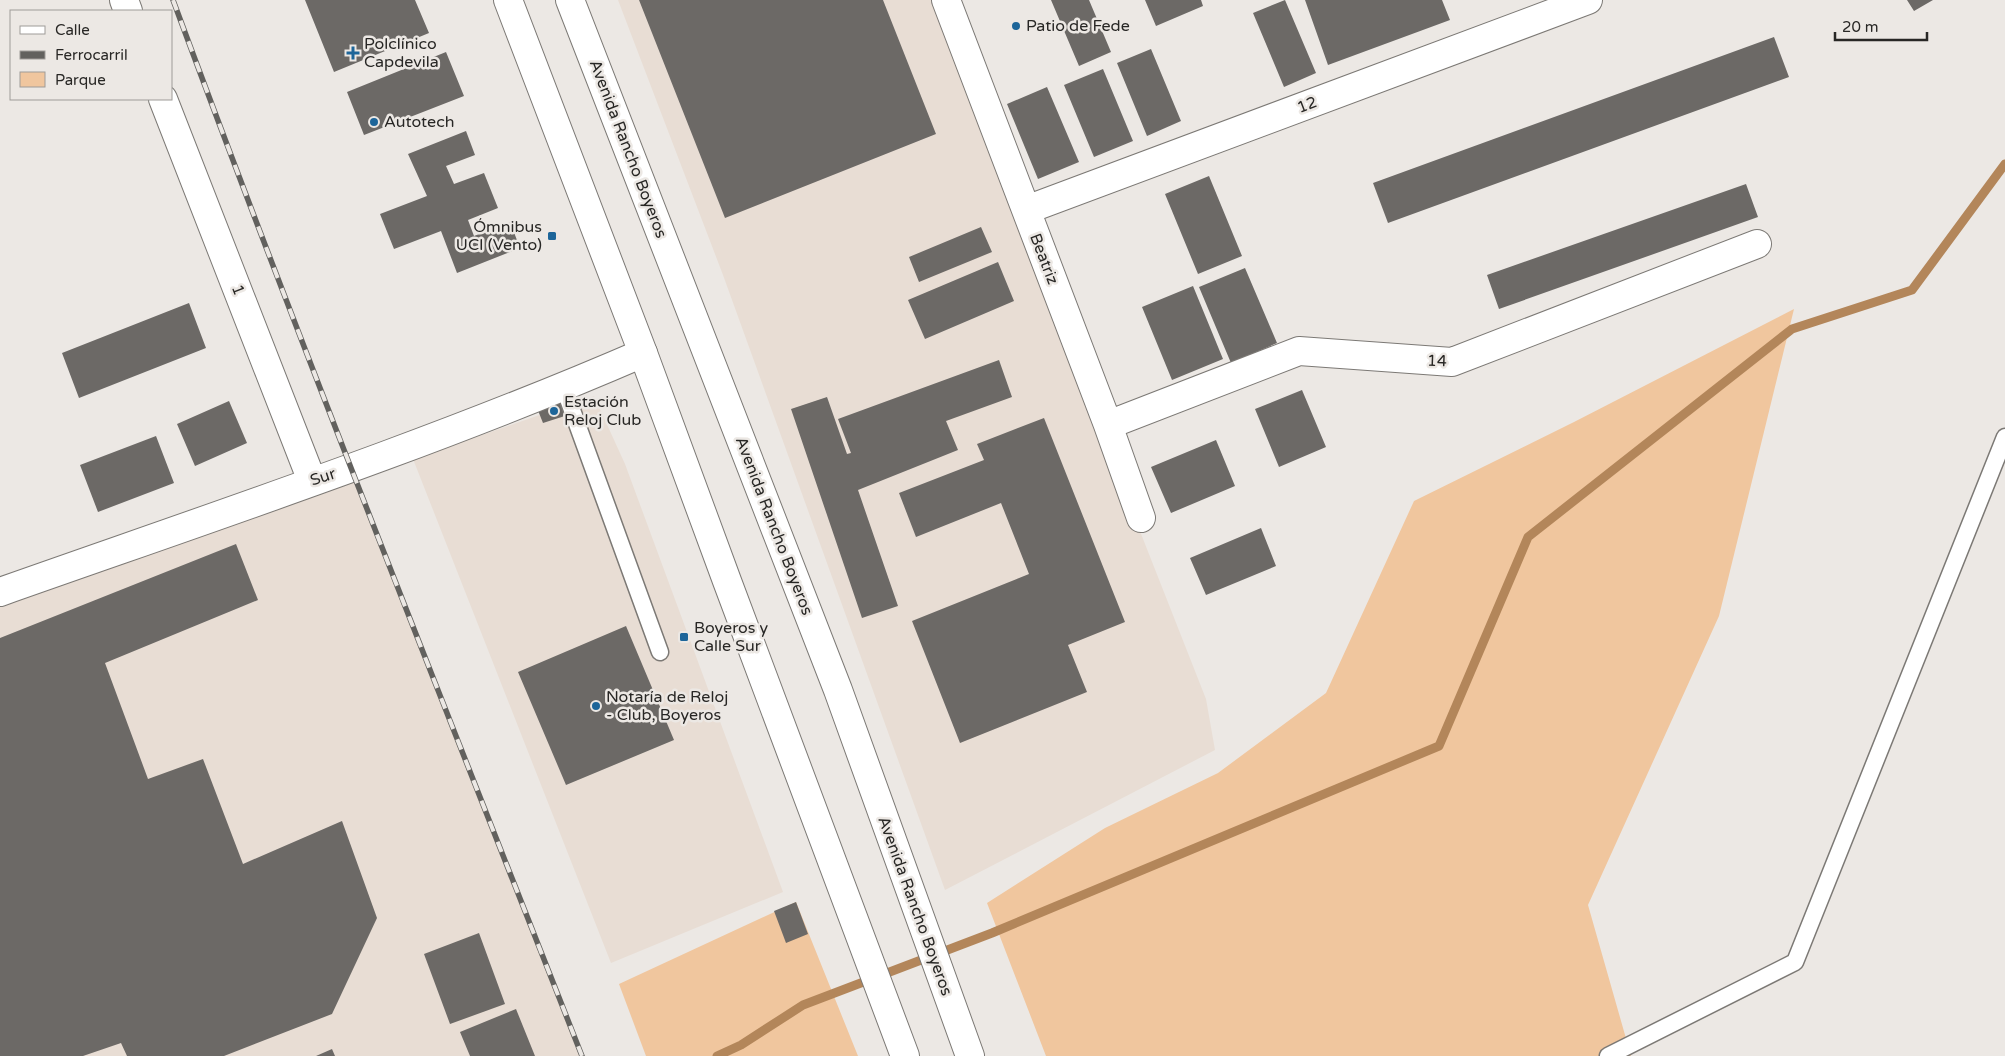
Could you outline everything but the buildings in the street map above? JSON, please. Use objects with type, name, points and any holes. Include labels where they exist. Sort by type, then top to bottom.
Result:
[{"type":"main road","points":[[508,0],[643,353],[905,1056]]},
{"type":"main road","name":"Avenida Rancho Boyeros","points":[[570,0],[834,681],[970,1056]]},
{"type":"main road","name":"Beatriz","points":[[946,0],[1108,425],[1141,518]]},
{"type":"main road","name":"12","points":[[1026,210],[1588,0]]},
{"type":"main road","name":"1","points":[[163,100],[312,481]]},
{"type":"main road","name":"14","points":[[1108,425],[1299,351],[1452,362],[1757,244]]},
{"type":"main road","name":"Sur","points":[[0,592],[350,469],[564,388],[643,353]]},
{"type":"lane","points":[[564,388],[660,652]]},
{"type":"lane","points":[[1608,1056],[1795,962],[2005,437]]},
{"type":"shaded area","points":[[618,0],[931,0],[1206,699],[1215,750],[945,890],[723,275]]},
{"type":"shaded area","points":[[594,396],[625,464],[783,892],[611,963],[413,459]]},
{"type":"shaded area","points":[[350,469],[582,1056],[0,1056],[0,592]]},
{"type":"green space","points":[[1794,309],[1719,616],[1588,905],[1631,1056],[1046,1056],[987,903],[1105,828],[1218,773],[1326,693],[1414,501],[1574,422]]},
{"type":"green space","points":[[796,902],[858,1056],[646,1056],[619,984]]},
{"type":"waterway","points":[[717,1056],[741,1045],[803,1005],[992,933],[1439,746],[1528,537],[1792,329],[1912,290],[2005,164]]},
{"type":"railway","points":[[173,0],[426,661],[582,1056]]},
{"type":"place","name":"Patio de Fede","points":[[1016,26]]},
{"type":"place","name":"Polclínico Capdevila","points":[[353,53]]},
{"type":"place","name":"Autotech","points":[[374,122]]},
{"type":"place","name":"Ómnibus UCI (Vento)","points":[[552,236]]},
{"type":"place","name":"Estación Reloj Club","points":[[554,411]]},
{"type":"place","name":"Boyeros y Calle Sur","points":[[684,637]]},
{"type":"place","name":"Notaría de Reloj - Club, Boyeros","points":[[596,706]]}]
